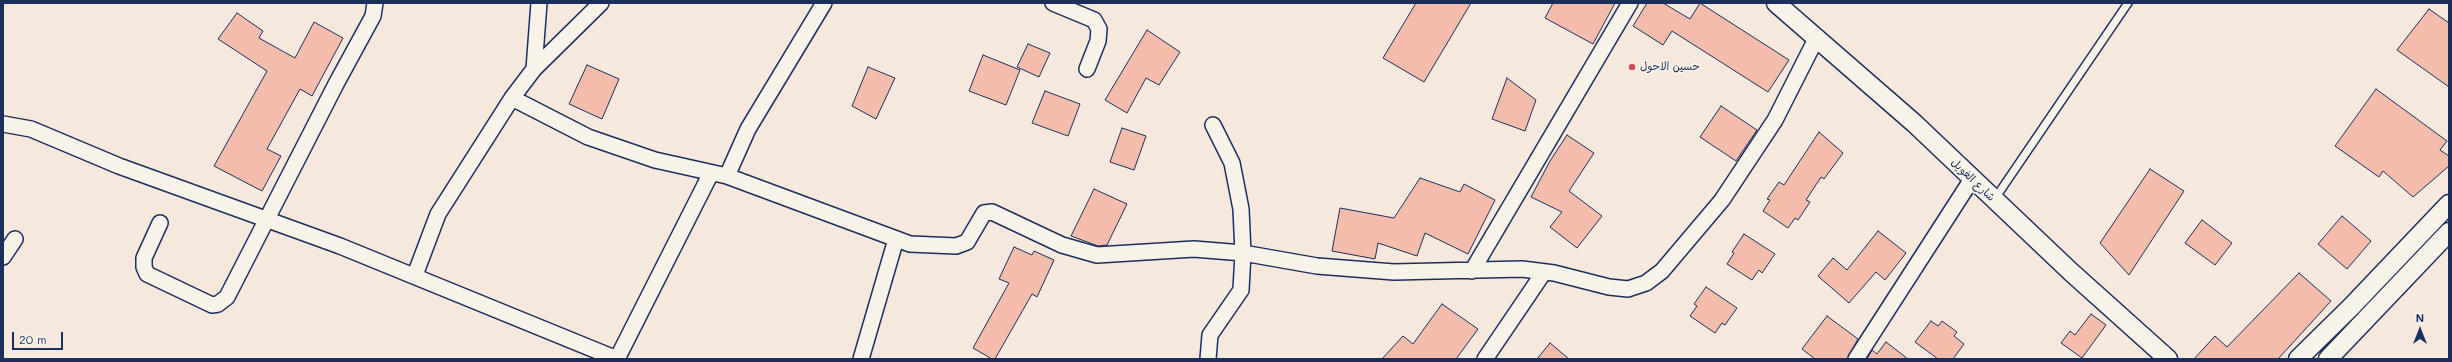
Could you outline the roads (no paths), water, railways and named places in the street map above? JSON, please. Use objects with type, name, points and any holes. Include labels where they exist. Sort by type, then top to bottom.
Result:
[{"type":"street","points":[[160,223],[144,258],[144,268],[147,274],[212,305],[218,304],[227,297],[266,219],[373,16],[375,3]]},
{"type":"street","points":[[534,69],[539,3]]},
{"type":"street","points":[[415,275],[438,214],[512,98],[534,69],[601,3]]},
{"type":"street","points":[[727,176],[748,129],[824,3]]},
{"type":"street","points":[[1053,3],[1094,20],[1099,28],[1098,41],[1087,69]]},
{"type":"street","points":[[1472,271],[1630,3]]},
{"type":"street","name":"شارع الغويل","points":[[1776,3],[1817,37],[1914,123],[1994,200],[2168,359]]},
{"type":"street","points":[[512,98],[588,137],[655,160],[727,176],[910,244],[956,246],[967,242],[984,213],[992,212],[1062,245],[1097,255],[1194,249],[1243,253],[1317,266],[1394,272],[1472,271],[1493,268],[1544,272],[1609,287],[1628,288],[1646,283],[1662,271],[1722,200],[1775,120],[1817,37]]},
{"type":"street","points":[[3,124],[31,130],[119,166],[415,275],[617,359],[711,173]]},
{"type":"street","points":[[1208,359],[1210,335],[1241,290],[1243,253],[1240,209],[1232,163],[1213,125]]},
{"type":"street","points":[[1856,359],[1972,179]]},
{"type":"street","points":[[2298,359],[2352,307],[2449,204]]},
{"type":"street","points":[[2328,359],[2449,232]]},
{"type":"street","points":[[3,257],[15,239]]},
{"type":"street","points":[[861,359],[896,239]]},
{"type":"street","points":[[1485,359],[1544,272]]},
{"type":"lane","points":[[1994,200],[2128,3]]},
{"type":"place","name":"حسين الاحول","points":[[1632,67]]}]
